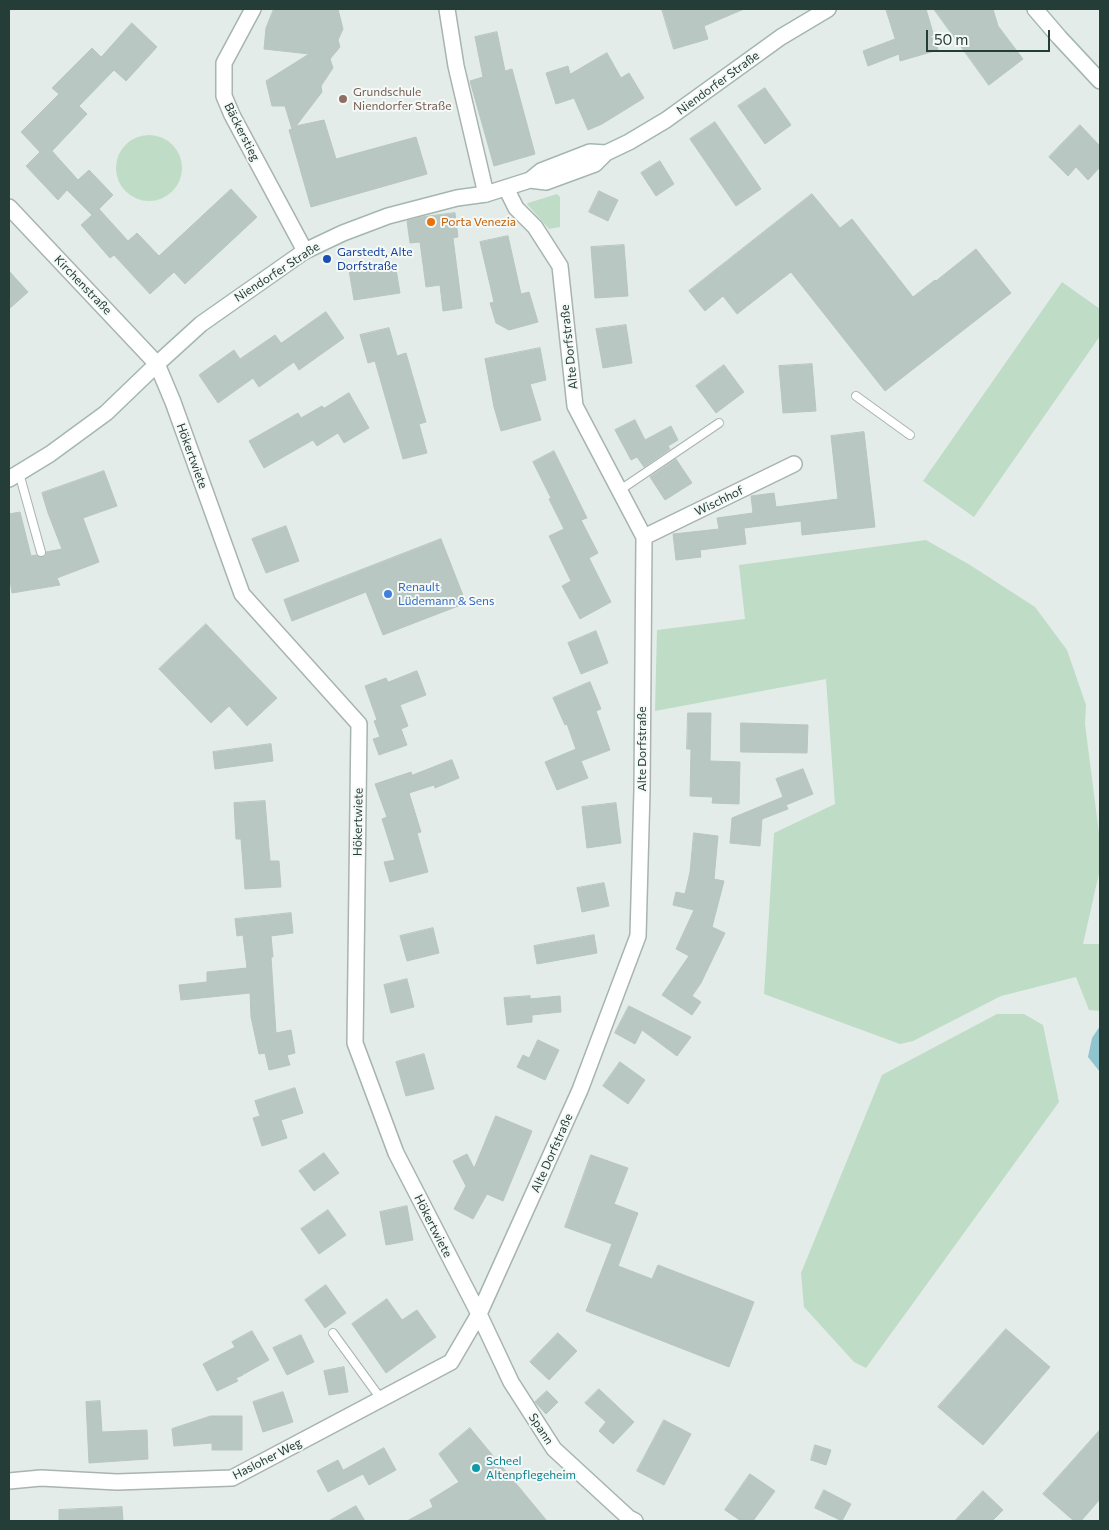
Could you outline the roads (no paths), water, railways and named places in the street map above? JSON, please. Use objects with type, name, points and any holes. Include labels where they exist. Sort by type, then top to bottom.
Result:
[{"type":"street","name":"Bäckerstieg","points":[[253,9],[224,63],[224,96],[305,251]]},
{"type":"street","points":[[448,9],[456,66],[486,194]]},
{"type":"street","name":"Niendorfer Straße","points":[[14,476],[50,454],[106,413],[201,324],[305,251],[343,233],[388,216],[457,198],[486,194],[530,180],[540,171],[590,152],[606,153],[666,120],[781,37],[828,9]]},
{"type":"street","points":[[1035,9],[1100,81]]},
{"type":"street","name":"Alte Dorfstraße","points":[[479,1314],[580,1090],[638,936],[642,790],[644,537],[576,406],[560,266],[535,227],[516,208],[506,188]]},
{"type":"street","name":"Kirchenstraße","points":[[9,207],[157,364]]},
{"type":"street","name":"Hökertwiete","points":[[157,364],[173,402],[242,594],[359,724],[355,1043],[396,1153],[479,1314]]},
{"type":"street","name":"Wischhof","points":[[644,537],[794,464]]},
{"type":"street","name":"Hasloher Weg","points":[[9,1481],[41,1478],[117,1482],[232,1478],[451,1362],[479,1314]]},
{"type":"street","name":"Spann","points":[[479,1314],[511,1382],[554,1449],[631,1520]]},
{"type":"lane","points":[[856,396],[910,435]]},
{"type":"lane","points":[[620,490],[719,423]]},
{"type":"lane","points":[[14,476],[41,552]]},
{"type":"lane","points":[[333,1333],[381,1399]]},
{"type":"water","points":[[1100,1026],[1100,1072],[1088,1057],[1092,1038]]},
{"type":"place","name":"Grundschule Niendorfer Straße","points":[[343,99]]},
{"type":"place","name":"Porta Venezia","points":[[431,222]]},
{"type":"place","name":"Garstedt, Alte Dorfstraße","points":[[327,259]]},
{"type":"place","name":"Renault Lüdemann & Sens","points":[[388,594]]},
{"type":"place","name":"Scheel Altenpflegeheim","points":[[476,1468]]}]
